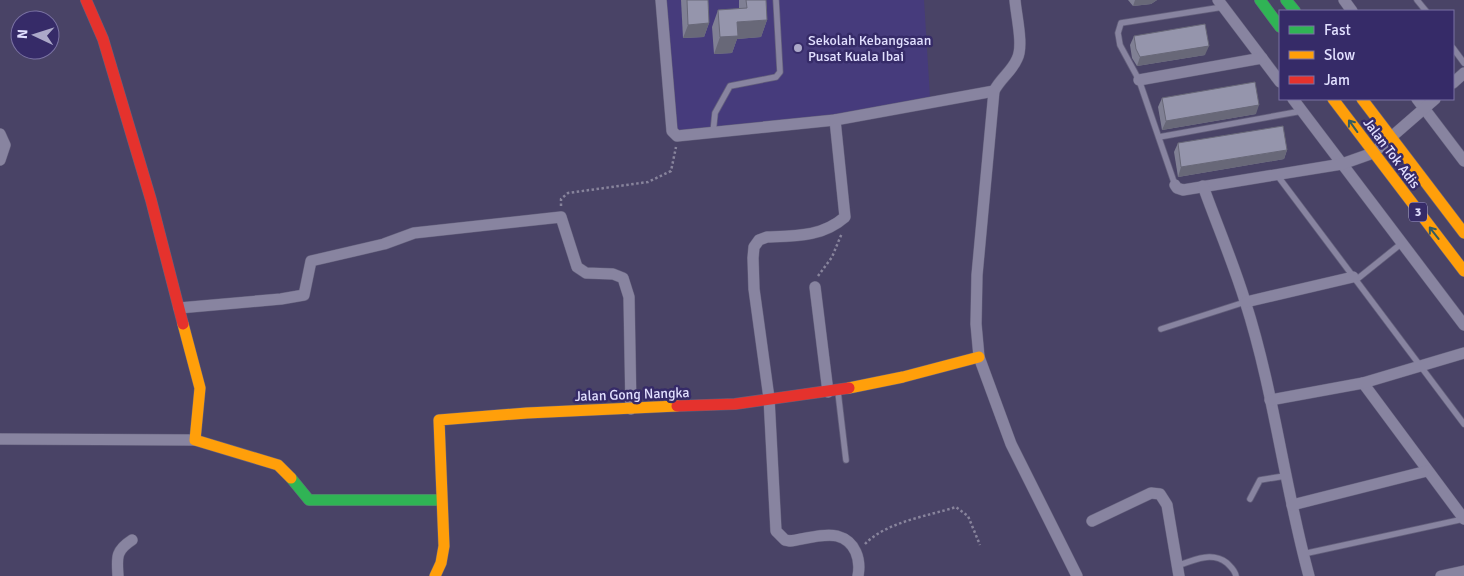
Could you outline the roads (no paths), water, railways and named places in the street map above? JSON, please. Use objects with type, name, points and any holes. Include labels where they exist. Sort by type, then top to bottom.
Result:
[{"type":"street","points":[[86,0],[103,39],[151,200],[200,388],[194,440]]},
{"type":"street","points":[[661,0],[672,131],[677,136],[835,120],[994,91]]},
{"type":"street","points":[[1015,0],[1020,48],[1017,60],[998,83],[994,91],[977,275],[976,324],[979,357],[1011,444],[1077,576]]},
{"type":"street","points":[[1260,0],[1279,26]]},
{"type":"street","points":[[1286,0],[1294,10]]},
{"type":"street","points":[[1220,3],[1279,81]]},
{"type":"street","points":[[1139,80],[1262,58]]},
{"type":"street","points":[[1454,82],[1464,73]]},
{"type":"street","points":[[1294,100],[1464,324]]},
{"type":"street","name":"Jalan Tok Adis","points":[[1334,100],[1464,272]]},
{"type":"street","name":"Jalan Tok Adis","points":[[1363,100],[1464,233]]},
{"type":"street","points":[[1418,100],[1464,161]]},
{"type":"street","points":[[1175,185],[1183,190],[1342,164],[1373,153],[1434,100]]},
{"type":"street","points":[[835,120],[845,217],[836,225],[817,233],[767,237],[759,240],[754,247],[754,289],[769,398],[776,531],[784,540],[790,541],[836,536],[844,539],[857,553],[861,562],[858,576]]},
{"type":"street","points":[[0,134],[5,145],[4,153],[0,160]]},
{"type":"street","points":[[1203,186],[1246,302],[1309,576]]},
{"type":"street","points":[[179,308],[281,300],[304,295],[311,260],[384,244],[414,233],[561,217],[577,267],[586,273],[613,274],[623,278],[629,297],[631,409]]},
{"type":"street","points":[[1246,302],[1354,278]]},
{"type":"street","points":[[815,287],[833,391]]},
{"type":"street","points":[[1270,400],[1362,383],[1464,353]]},
{"type":"street","name":"Jalan Gong Nangka","points":[[435,576],[441,563],[444,546],[439,420],[527,413],[735,404],[833,391],[903,377],[979,357]]},
{"type":"street","points":[[1362,383],[1464,519]]},
{"type":"street","points":[[0,439],[194,440],[278,465],[284,469],[301,494],[309,500],[441,500]]},
{"type":"street","points":[[1292,505],[1427,470]]},
{"type":"street","points":[[1092,521],[1151,493],[1160,494],[1167,505],[1178,571]]},
{"type":"street","points":[[118,576],[118,553],[121,548],[132,540]]},
{"type":"street","points":[[1441,576],[1464,571]]},
{"type":"lane","points":[[713,133],[715,113],[730,86],[776,77],[780,72],[776,0]]},
{"type":"lane","points":[[1175,185],[1139,80],[1120,45],[1118,33],[1121,23],[1220,3]]},
{"type":"lane","points":[[1454,49],[1464,63]]},
{"type":"lane","points":[[1159,137],[1302,111]]},
{"type":"lane","points":[[1277,176],[1464,424]]},
{"type":"lane","points":[[1354,278],[1402,243]]},
{"type":"lane","points":[[1161,329],[1246,302]]},
{"type":"lane","points":[[833,391],[846,460]]},
{"type":"lane","points":[[1250,499],[1260,480],[1285,476]]},
{"type":"lane","points":[[1303,554],[1464,519]]},
{"type":"lane","points":[[1178,571],[1200,557],[1214,558],[1222,559],[1231,566],[1236,576]]},
{"type":"place","name":"Sekolah Kebangsaan Pusat Kuala Ibai","points":[[798,48]]}]
